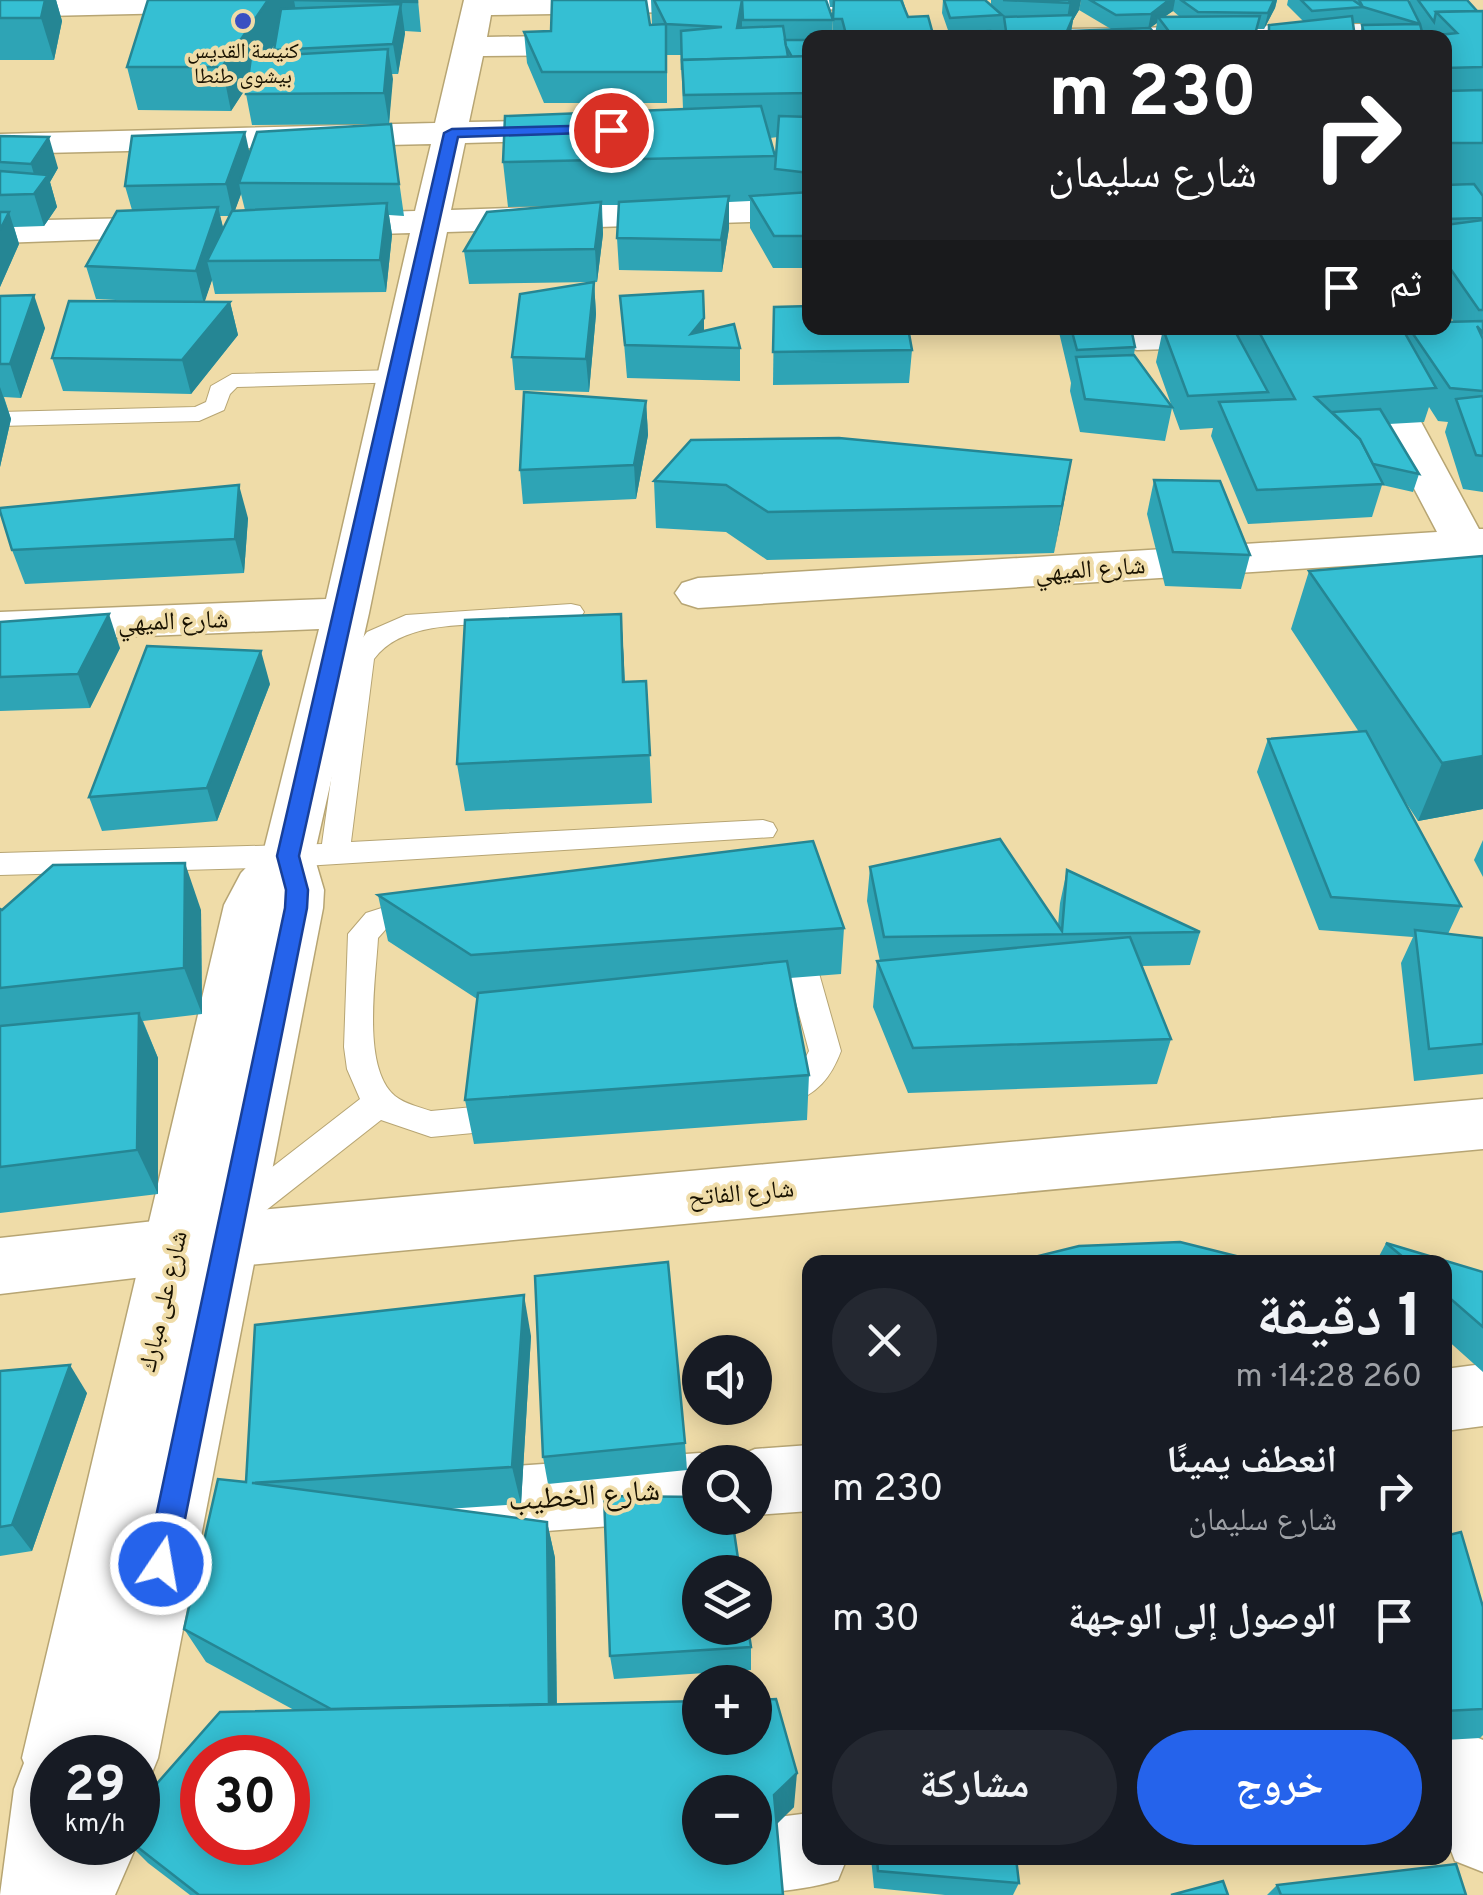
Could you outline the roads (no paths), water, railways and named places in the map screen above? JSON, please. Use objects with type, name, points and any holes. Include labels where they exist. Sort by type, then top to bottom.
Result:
[{"type":"street","points":[[0,8],[355,0]]},
{"type":"street","points":[[479,3],[854,0]]},
{"type":"street","points":[[1461,0],[1483,18]]},
{"type":"street","name":"شارع على مبارك","points":[[67,1735],[211,1235],[296,908],[297,890],[311,854],[346,613],[479,3]]},
{"type":"street","points":[[1452,32],[1483,31]]},
{"type":"street","points":[[470,47],[640,44]]},
{"type":"street","points":[[0,144],[611,130]]},
{"type":"street","points":[[274,226],[802,209]]},
{"type":"street","points":[[0,232],[216,227]]},
{"type":"street","points":[[1136,335],[1144,378]]},
{"type":"street","points":[[1398,418],[1474,544]]},
{"type":"street","name":"شارع الميهي","points":[[698,593],[1474,544]]},
{"type":"street","name":"شارع الميهي","points":[[0,627],[346,613]]},
{"type":"street","name":"شارع الفاتح","points":[[0,1266],[211,1235],[1483,1124]]},
{"type":"street","name":"شارع على مبارك","points":[[128,1735],[198,1523],[211,1235]]},
{"type":"street","points":[[1452,1399],[1483,1395]]},
{"type":"street","points":[[772,1481],[802,1479]]},
{"type":"street","name":"شارع الخطيب","points":[[386,1509],[682,1487]]},
{"type":"street","points":[[640,1874],[802,1853]]},
{"type":"street","points":[[39,1895],[43,1865]]},
{"type":"street","points":[[74,1895],[88,1865]]},
{"type":"lane","points":[[0,419],[199,414],[216,405],[218,391],[232,381],[398,378]]},
{"type":"lane","points":[[311,854],[361,658],[376,638],[406,623],[571,612]]},
{"type":"lane","points":[[0,864],[311,854],[763,830]]},
{"type":"lane","points":[[750,886],[783,899],[826,1051],[820,1066],[800,1085],[771,1092],[432,1124],[403,1116],[380,1102],[366,1082],[360,1059],[364,934],[376,921],[391,916],[750,886]]},
{"type":"lane","points":[[211,1235],[380,1102]]},
{"type":"place","name":"كنيسة القديس بيشوى طنطا","points":[[243,21]]}]
